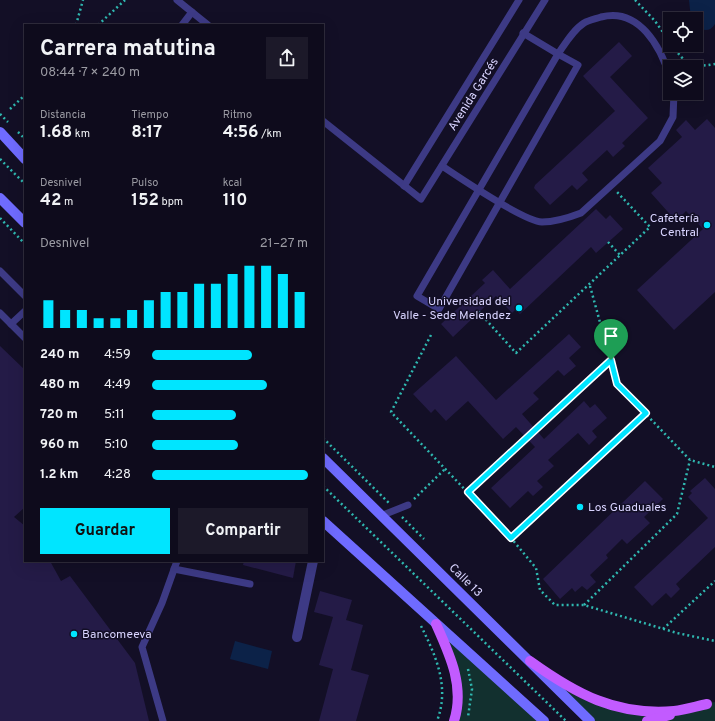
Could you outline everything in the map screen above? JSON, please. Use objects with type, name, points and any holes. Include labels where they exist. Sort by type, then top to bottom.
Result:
[{"type":"main road","points":[[0,132],[24,157]]},
{"type":"main road","points":[[0,198],[24,222]]},
{"type":"main road","name":"Calle 13","points":[[324,459],[383,515],[590,721]]},
{"type":"main road","points":[[324,522],[544,721]]},
{"type":"main road","points":[[436,624],[450,656],[457,682],[458,710],[454,721]]},
{"type":"main road","points":[[530,661],[555,679],[581,694],[609,705],[641,711],[675,711],[711,703]]},
{"type":"main road","points":[[647,721],[711,703]]},
{"type":"street","points":[[297,637],[313,562]]},
{"type":"lane","points":[[177,0],[207,24]]},
{"type":"lane","name":"Avenida Garcés","points":[[518,0],[404,186],[420,199],[545,0]]},
{"type":"lane","points":[[183,24],[192,12]]},
{"type":"lane","points":[[523,33],[558,54],[578,66],[439,309],[417,296],[558,54],[576,29],[584,23],[608,15],[628,18],[644,28],[657,46],[664,60]]},
{"type":"lane","points":[[442,166],[531,219],[541,222],[564,220],[581,213],[660,141],[666,133],[673,117],[674,100]]},
{"type":"lane","points":[[324,122],[404,186]]},
{"type":"lane","points":[[0,271],[24,295]]},
{"type":"lane","points":[[11,324],[24,312]]},
{"type":"lane","points":[[0,313],[24,337]]},
{"type":"lane","points":[[383,515],[408,506]]},
{"type":"lane","points":[[163,721],[142,646],[162,603],[177,562]]},
{"type":"lane","points":[[174,569],[250,584]]},
{"type":"path","points":[[76,24],[83,0]]},
{"type":"path","points":[[99,24],[125,0]]},
{"type":"path","points":[[635,0],[655,21],[663,32]]},
{"type":"path","points":[[677,52],[697,67],[715,64]]},
{"type":"path","points":[[10,109],[22,98]]},
{"type":"path","points":[[0,159],[24,183]]},
{"type":"path","points":[[479,312],[516,353],[590,285],[650,227],[611,186]]},
{"type":"path","points":[[0,218],[24,243]]},
{"type":"path","points":[[608,242],[620,255]]},
{"type":"path","points":[[590,285],[617,384],[690,460],[715,467]]},
{"type":"path","points":[[431,336],[392,412],[511,538],[536,568],[540,590],[555,605],[584,605],[663,629],[715,641]]},
{"type":"path","points":[[468,492],[611,360]]},
{"type":"path","points":[[511,538],[646,413]]},
{"type":"path","points":[[324,439],[428,543]]},
{"type":"path","points":[[584,605],[677,514],[690,460]]},
{"type":"path","points":[[408,506],[445,469]]},
{"type":"path","points":[[324,487],[566,721]]},
{"type":"path","points":[[663,629],[715,581]]},
{"type":"path","points":[[415,621],[420,626],[428,641],[441,675],[443,693],[441,710],[437,721]]},
{"type":"green space","points":[[436,624],[544,721],[454,721],[457,682]]},
{"type":"green space","points":[[555,679],[581,694],[641,711],[715,702],[715,721],[590,721]]},
{"type":"water","points":[[689,0],[715,0],[715,24],[709,30],[704,30],[703,12],[690,12]]},
{"type":"water","points":[[235,641],[272,651],[268,669],[230,659]]},
{"type":"building","points":[[619,42],[632,56],[610,77],[648,118],[622,143],[625,146],[613,157],[607,150],[582,173],[588,180],[577,190],[572,185],[550,205],[534,188],[535,185],[615,111],[583,76]]},
{"type":"building","name":"Cafetería Central","points":[[707,119],[715,128],[715,292],[674,330],[637,290],[703,229],[686,211],[676,221],[651,193],[662,183],[648,168],[682,137],[676,130],[686,120],[695,130]]},
{"type":"building","points":[[596,209],[606,219],[610,215],[623,229],[596,253],[591,247],[520,314],[515,310],[512,313],[496,296],[453,337],[441,324],[485,283],[482,280],[493,270],[510,289]]},
{"type":"building","points":[[569,334],[581,347],[569,358],[576,366],[564,376],[558,370],[533,393],[539,399],[522,414],[544,439],[584,401],[590,408],[595,404],[607,418],[592,431],[597,437],[589,445],[578,433],[548,460],[554,466],[537,481],[543,487],[533,496],[528,491],[510,508],[491,488],[535,447],[516,427],[503,439],[468,401],[446,421],[435,409],[431,413],[413,394],[456,356],[496,400]]},
{"type":"building","points":[[0,346],[24,369],[24,508],[14,517],[24,525],[24,562],[51,562],[61,581],[70,576],[135,663],[149,721],[0,721]]},
{"type":"building","points":[[705,478],[715,489],[715,547],[676,584],[680,589],[671,598],[666,593],[652,606],[634,587],[708,518],[688,497],[692,493],[690,491]]},
{"type":"building","points":[[645,481],[663,499],[644,517],[650,523],[627,544],[622,539],[606,555],[608,558],[590,575],[596,582],[587,590],[582,586],[575,592],[572,588],[560,599],[543,579]]},
{"type":"building","points":[[244,562],[296,562],[293,578],[243,565]]},
{"type":"building","points":[[320,591],[352,600],[346,620],[363,625],[351,670],[369,675],[356,721],[319,721],[333,669],[319,665],[333,617],[314,612]]},
{"type":"place","name":"Cafetería Central","points":[[707,225]]},
{"type":"place","name":"Universidad del Valle - Sede Melendez","points":[[519,308]]},
{"type":"place","name":"Los Guaduales","points":[[580,507]]},
{"type":"place","name":"Bancomeeva","points":[[74,634]]},
{"type":"route","points":[[611,360],[617,384],[646,413],[511,538],[468,492],[611,360]]}]
